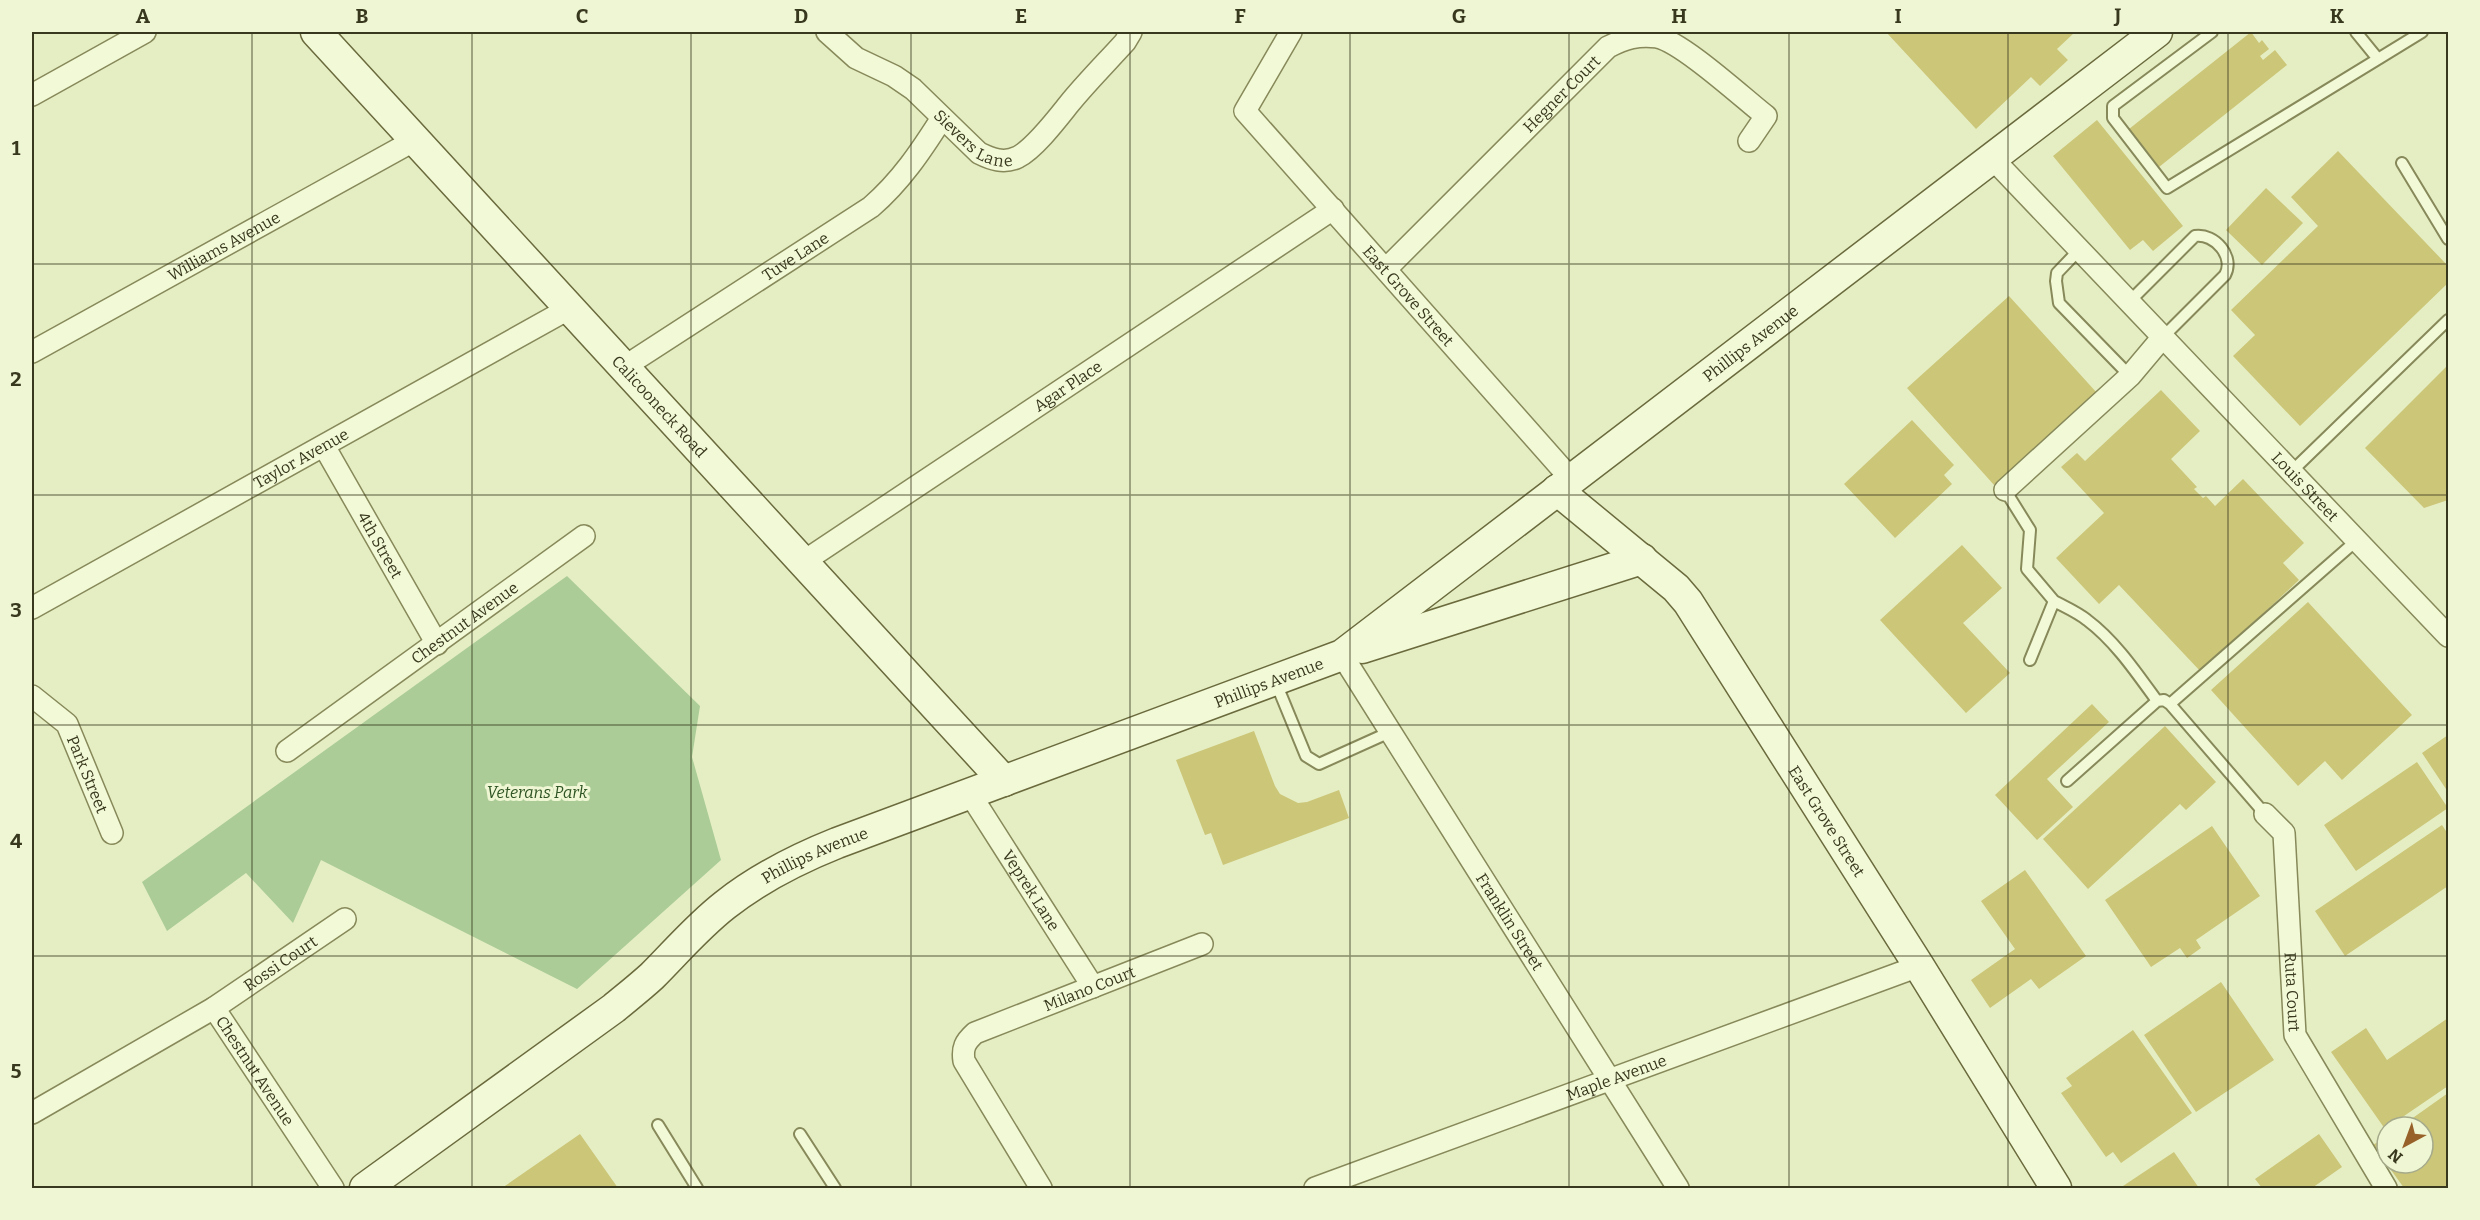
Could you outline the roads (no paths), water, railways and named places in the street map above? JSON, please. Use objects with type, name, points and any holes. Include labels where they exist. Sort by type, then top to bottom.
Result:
[{"type":"street","points":[[32,95],[145,32]]},
{"type":"street","name":"Calicooneck Road","points":[[316,32],[1004,781]]},
{"type":"street","name":"Sievers Lane","points":[[831,33],[856,58],[894,76],[913,89],[979,153],[992,159],[1005,160],[1018,157],[1062,114],[1125,42],[1131,32]]},
{"type":"street","name":"East Grove Street","points":[[1291,32],[1245,111],[1386,269],[1564,484],[1689,602],[2056,1188]]},
{"type":"street","name":"Phillips Avenue","points":[[1342,655],[2157,32]]},
{"type":"street","name":"Hegner Court","points":[[1386,269],[1608,47],[1623,39],[1650,36],[1676,45],[1766,116],[1749,141]]},
{"type":"street","name":"Tuve Lane","points":[[624,367],[871,207],[892,189],[913,164],[942,118]]},
{"type":"street","name":"Williams Avenue","points":[[32,352],[415,140]]},
{"type":"street","name":"Louis Street","points":[[1992,158],[2448,636]]},
{"type":"street","name":"Agar Place","points":[[803,562],[1333,209]]},
{"type":"street","name":"Taylor Avenue","points":[[32,608],[570,309]]},
{"type":"street","points":[[2005,490],[2130,376],[2162,338]]},
{"type":"street","name":"4th Street","points":[[324,446],[437,644]]},
{"type":"street","name":"Chestnut Avenue","points":[[287,751],[584,536]]},
{"type":"street","name":"Phillips Avenue","points":[[365,1188],[614,1008],[650,978],[710,918],[758,881],[800,858],[1342,655],[1642,560]]},
{"type":"street","name":"Franklin Street","points":[[1342,655],[1678,1188]]},
{"type":"street","name":"Park Street","points":[[32,696],[67,724],[112,833]]},
{"type":"street","name":"Veprek Lane","points":[[970,794],[1093,987]]},
{"type":"street","name":"Ruta Court","points":[[2265,814],[2284,833],[2295,1035],[2386,1188]]},
{"type":"street","name":"Rossi Court","points":[[214,1008],[345,919]]},
{"type":"street","name":"Milano Court","points":[[1041,1188],[964,1061],[963,1050],[967,1041],[977,1032],[1202,944]]},
{"type":"street","name":"Maple Avenue","points":[[1315,1188],[1918,966]]},
{"type":"street","name":"Chestnut Avenue","points":[[32,1113],[214,1008],[333,1188]]},
{"type":"lane","points":[[2212,32],[2114,106],[2113,118],[2167,188],[2422,32]]},
{"type":"lane","points":[[2356,32],[2378,59]]},
{"type":"lane","points":[[2402,163],[2448,239]]},
{"type":"lane","points":[[2129,302],[2195,236],[2210,237],[2224,251],[2229,260],[2229,269],[2225,275],[2162,338]]},
{"type":"lane","points":[[2079,250],[2057,273],[2060,303],[2130,376]]},
{"type":"lane","points":[[2291,472],[2448,320]]},
{"type":"lane","points":[[2005,490],[2030,530],[2028,569],[2054,602],[2085,618],[2100,630],[2121,653],[2157,701]]},
{"type":"lane","points":[[2170,704],[2356,541]]},
{"type":"lane","points":[[2030,660],[2054,602]]},
{"type":"lane","points":[[1274,680],[1306,756],[1319,764],[1390,732]]},
{"type":"lane","points":[[2067,781],[2157,701],[2164,700],[2170,704],[2265,814]]},
{"type":"lane","points":[[658,1125],[697,1188]]},
{"type":"lane","points":[[800,1134],[835,1188]]},
{"type":"park label","name":"Veterans Park","points":[[537,792]]}]
